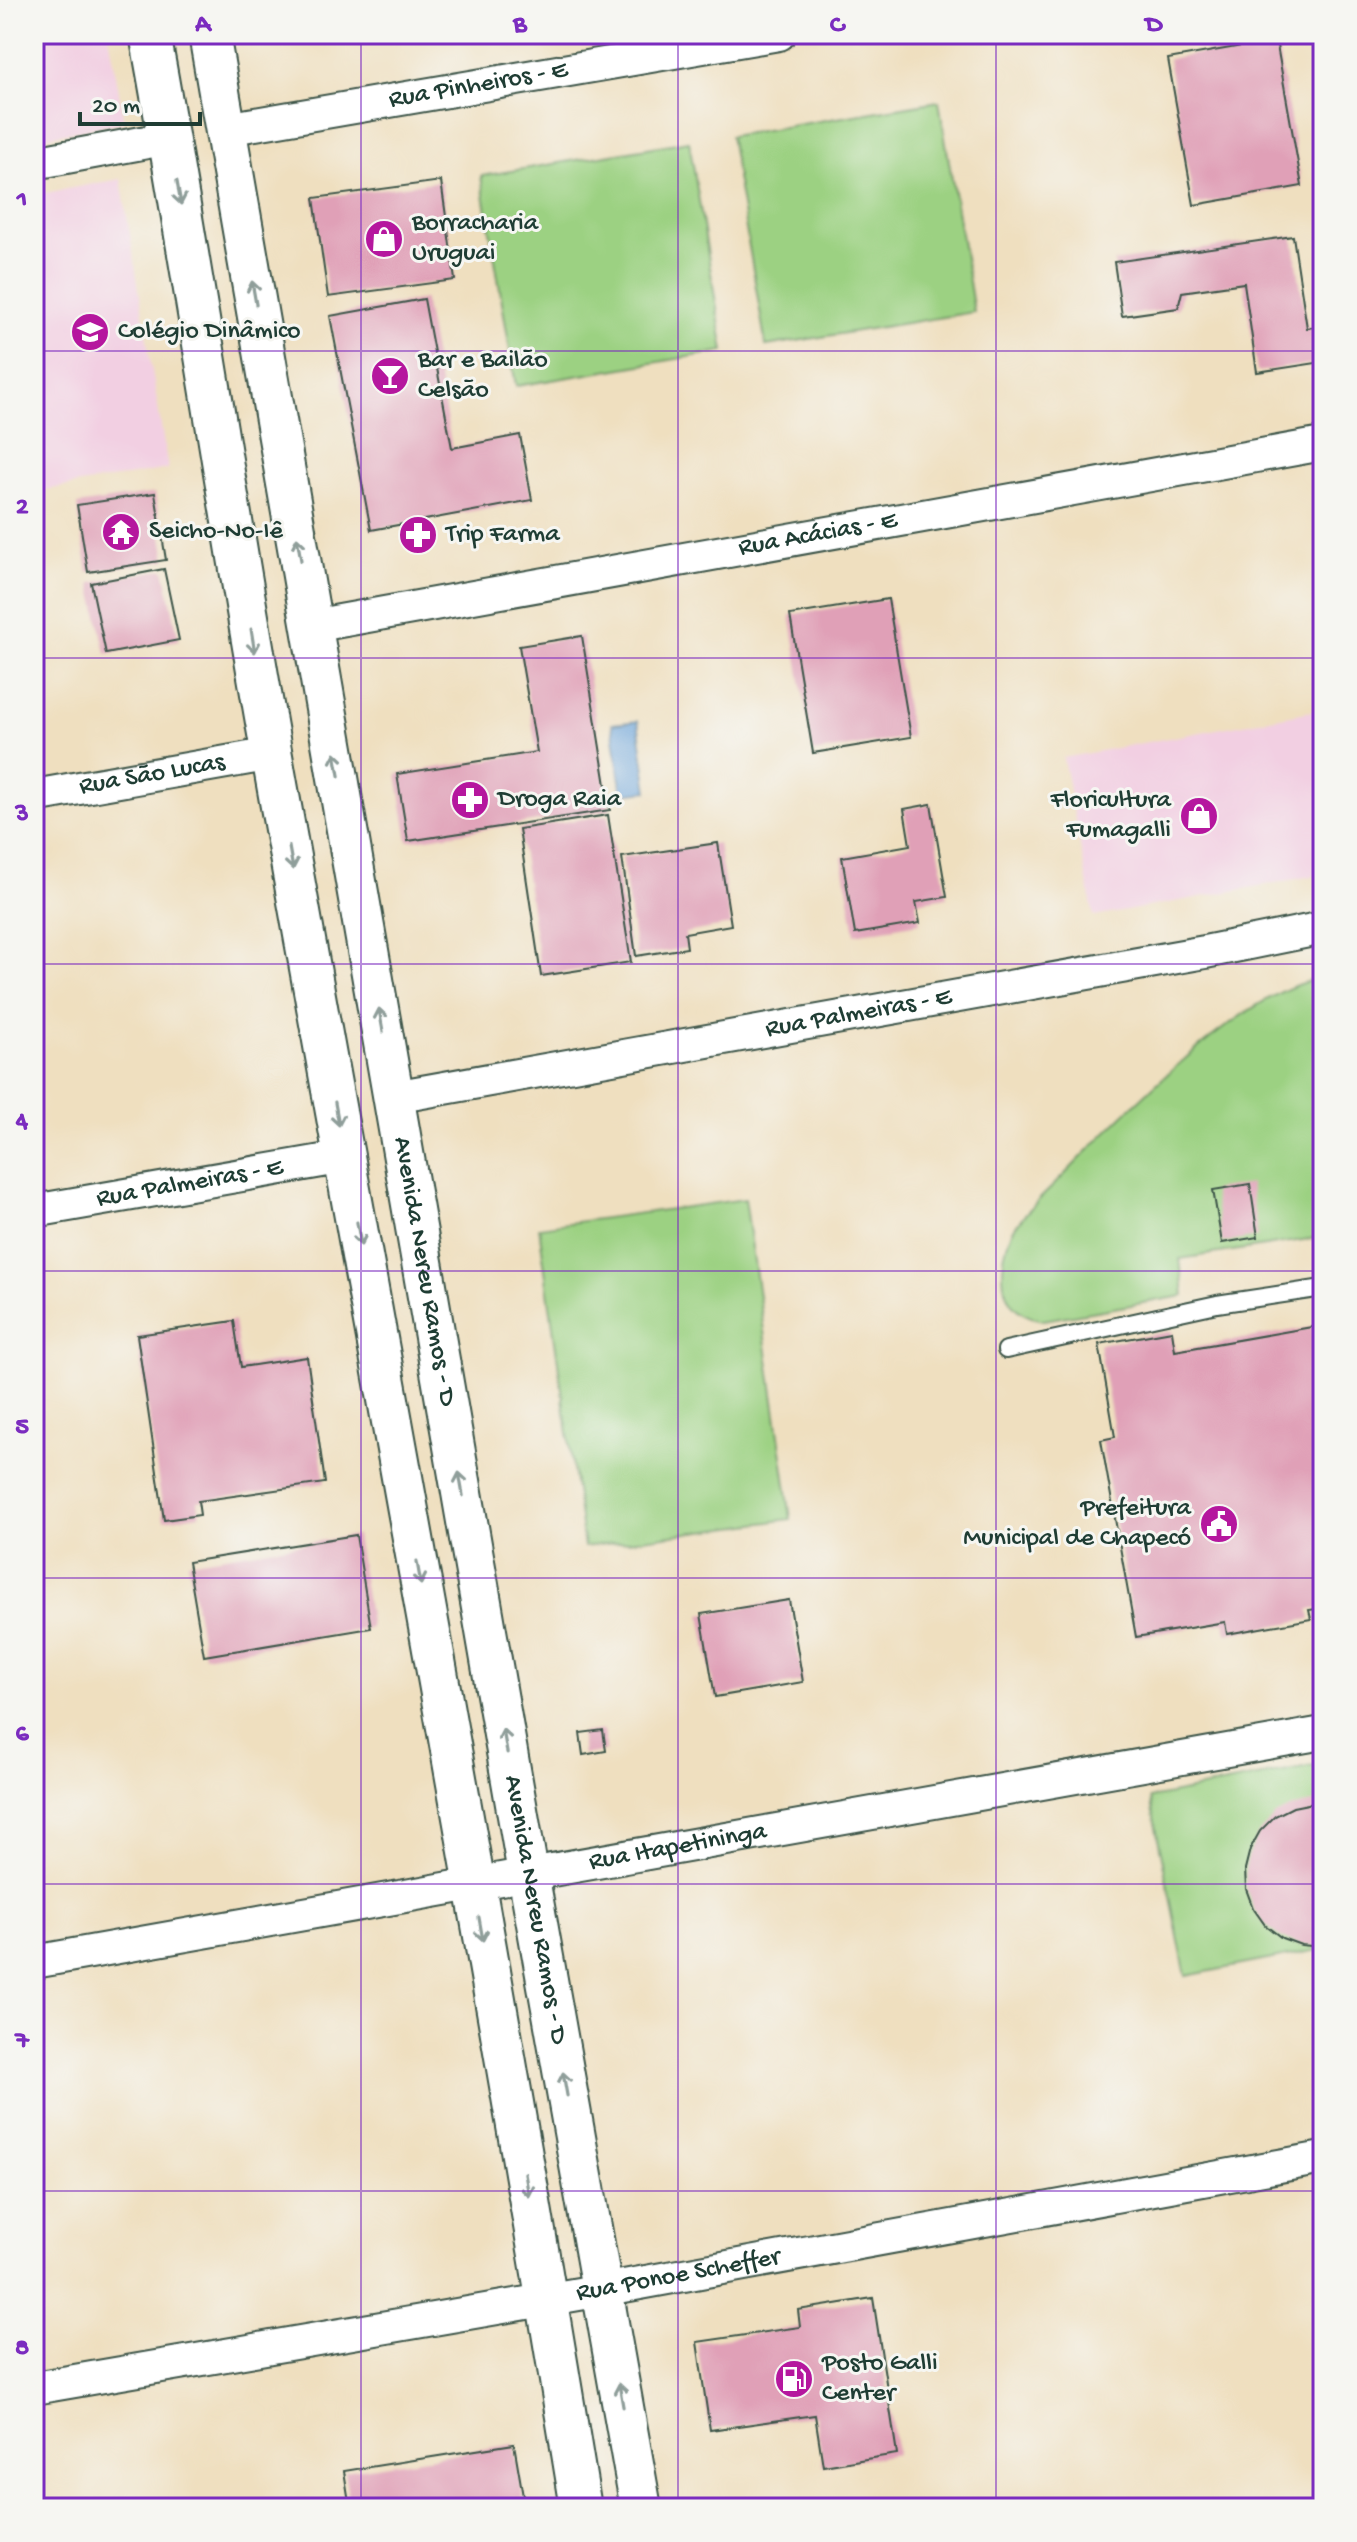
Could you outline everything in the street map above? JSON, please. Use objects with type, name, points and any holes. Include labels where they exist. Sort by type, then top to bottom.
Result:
[{"type":"street","points":[[150,34],[272,754],[547,2300],[581,2508]]},
{"type":"street","name":"Avenida Nereu Ramos - D","points":[[209,34],[641,2508]]},
{"type":"street","name":"Rua Pinheiros - E","points":[[226,129],[779,34]]},
{"type":"street","points":[[34,163],[169,138]]},
{"type":"street","name":"Rua Acácias - E","points":[[312,626],[1323,444]]},
{"type":"street","name":"Rua São Lucas","points":[[34,796],[272,754]]},
{"type":"street","name":"Rua Palmeiras - E","points":[[394,1097],[1205,952],[1323,928]]},
{"type":"street","name":"Rua Palmeiras - E","points":[[34,1211],[345,1157]]},
{"type":"street","name":"Rua Itapetininga","points":[[34,1962],[1323,1733]]},
{"type":"street","name":"Rua Ponoe Scheffer","points":[[34,2388],[547,2300],[1323,2158]]},
{"type":"lane","points":[[1006,1350],[1217,1304],[1323,1288]]},
{"type":"shaded area","points":[[34,34],[109,34],[124,122],[34,139]]},
{"type":"shaded area","name":"Colégio Dinâmico","points":[[121,179],[168,469],[34,492],[34,195]]},
{"type":"shaded area","name":"Floricultura Fumagalli","points":[[1323,709],[1323,874],[1094,917],[1063,758]]},
{"type":"green space","points":[[939,101],[974,312],[766,346],[730,136]]},
{"type":"green space","points":[[689,141],[724,351],[516,386],[481,176]]},
{"type":"green space","points":[[1323,977],[1323,1237],[1180,1259],[1184,1296],[1044,1320],[1017,1309],[1006,1291],[1003,1267],[1012,1233],[1029,1210],[1186,1058],[1257,1006],[1291,987]]},
{"type":"green space","points":[[745,1199],[791,1519],[584,1547],[539,1227]]},
{"type":"green space","points":[[1323,1764],[1323,1949],[1186,1976],[1150,1798]]},
{"type":"water","points":[[638,721],[648,791],[622,794],[612,724]]},
{"type":"building","points":[[1276,40],[1302,186],[1194,205],[1168,59]]},
{"type":"building","name":"Borracharia Uruguai","points":[[441,181],[455,280],[328,297],[314,198]]},
{"type":"building","points":[[1293,236],[1307,328],[1319,326],[1323,362],[1257,372],[1244,283],[1182,292],[1178,308],[1122,316],[1114,262]]},
{"type":"building","name":"Bar e Bailão Celsão","points":[[424,299],[452,448],[520,435],[532,500],[371,530],[330,316]]},
{"type":"building","name":"Seicho-No-Iê","points":[[155,493],[166,560],[88,572],[77,505]]},
{"type":"building","points":[[164,569],[179,640],[106,654],[91,583]]},
{"type":"building","points":[[888,599],[911,737],[813,753],[790,615]]},
{"type":"building","points":[[582,636],[610,810],[408,841],[397,774],[537,752],[519,646]]},
{"type":"building","points":[[931,804],[947,897],[916,902],[920,923],[855,934],[842,857],[910,845],[904,809]]},
{"type":"building","points":[[608,815],[631,962],[541,976],[519,829]]},
{"type":"building","points":[[718,843],[731,925],[685,933],[687,948],[636,956],[622,857]]},
{"type":"building","points":[[1250,1184],[1258,1237],[1222,1243],[1213,1190]]},
{"type":"building","points":[[234,1321],[241,1367],[307,1357],[325,1483],[198,1501],[200,1515],[164,1520],[137,1335]]},
{"type":"building","name":"Prefeitura Municipal de Chapecó","points":[[1323,1325],[1323,1608],[1309,1610],[1311,1619],[1227,1634],[1225,1622],[1136,1637],[1101,1440],[1115,1437],[1099,1344],[1172,1331],[1175,1351]]},
{"type":"building","points":[[356,1535],[371,1628],[204,1656],[188,1562]]},
{"type":"building","points":[[789,1600],[803,1682],[715,1697],[701,1614]]},
{"type":"building","points":[[603,1730],[606,1751],[583,1755],[580,1733]]},
{"type":"building","points":[[1323,1804],[1321,1947],[1301,1945],[1282,1938],[1265,1925],[1253,1908],[1246,1889],[1245,1869],[1250,1849],[1260,1831],[1275,1816],[1293,1807]]},
{"type":"building","name":"Posto Galli Center","points":[[873,2298],[897,2454],[823,2466],[815,2415],[710,2430],[697,2342],[800,2327],[798,2310]]},
{"type":"building","points":[[514,2444],[525,2508],[350,2508],[344,2471]]},
{"type":"place","name":"Borracharia Uruguai","points":[[384,239]]},
{"type":"place","name":"Colégio Dinâmico","points":[[90,332]]},
{"type":"place","name":"Bar e Bailão Celsão","points":[[390,376]]},
{"type":"place","name":"Seicho-No-Iê","points":[[121,532]]},
{"type":"place","name":"Trip Farma","points":[[418,535]]},
{"type":"place","name":"Droga Raia","points":[[470,800]]},
{"type":"place","name":"Floricultura Fumagalli","points":[[1199,816]]},
{"type":"place","name":"Prefeitura Municipal de Chapecó","points":[[1219,1524]]},
{"type":"place","name":"Posto Galli Center","points":[[794,2379]]}]
